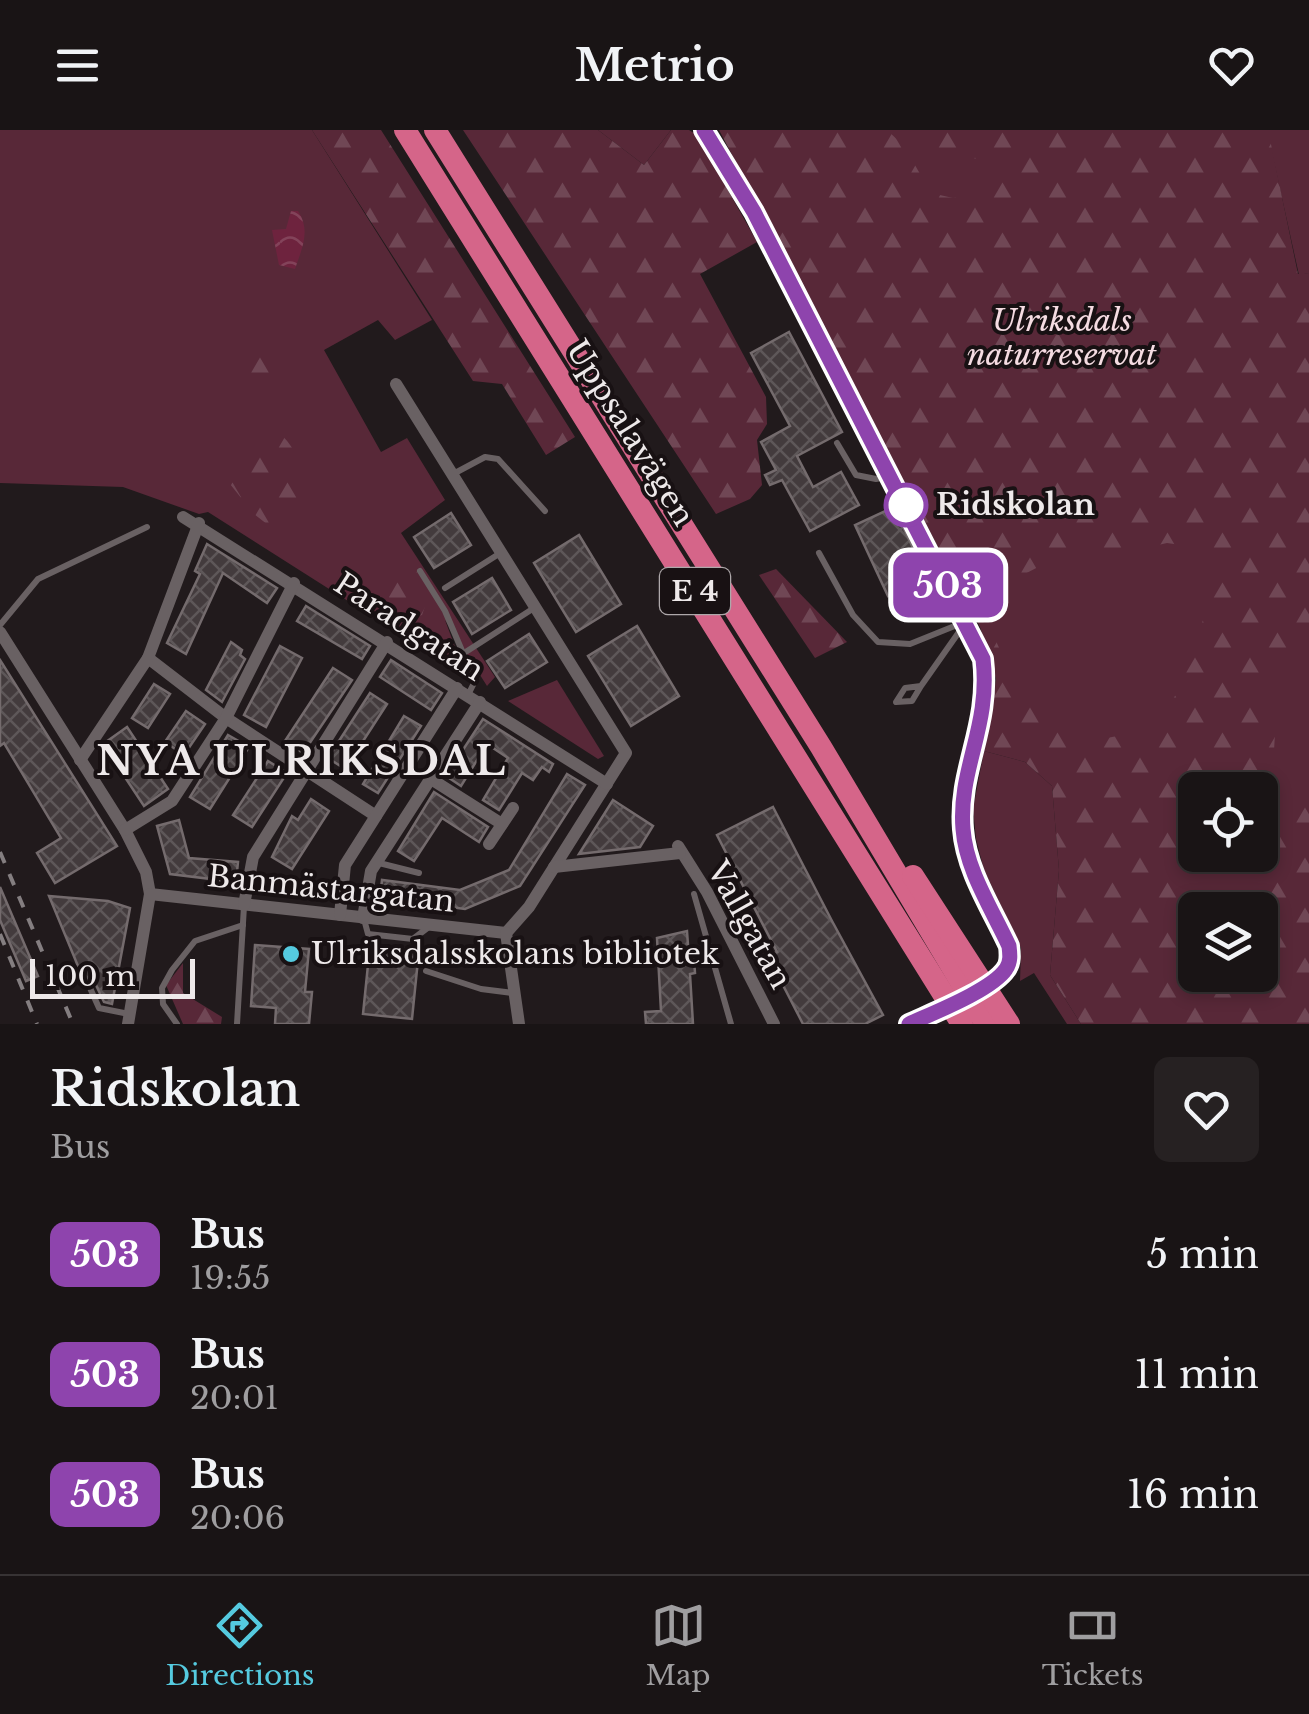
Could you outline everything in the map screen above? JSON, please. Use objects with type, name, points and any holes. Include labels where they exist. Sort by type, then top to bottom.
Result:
[{"type":"highway","name":"Uppsalavägen","points":[[405,130],[962,1024]]},
{"type":"highway","name":"Uppsalavägen","points":[[436,130],[820,747],[986,1024]]},
{"type":"highway","name":"E 4","points":[[820,747],[935,906],[1009,1024]]},
{"type":"highway","points":[[897,922],[938,1019]]},
{"type":"street","points":[[704,130],[754,212],[967,621],[983,659],[986,703],[965,786],[963,829],[975,875],[1009,946],[1007,968],[994,980]]},
{"type":"street","points":[[396,384],[626,753],[554,867],[506,933],[519,1024]]},
{"type":"street","name":"Paradgatan","points":[[183,517],[294,583],[607,784]]},
{"type":"street","points":[[80,760],[148,658],[199,524]]},
{"type":"street","points":[[125,830],[172,801],[226,718],[294,583]]},
{"type":"street","points":[[0,628],[41,705],[125,830],[146,872],[150,894],[129,1019]]},
{"type":"street","points":[[244,904],[252,857],[387,642]]},
{"type":"street","points":[[148,658],[226,718],[376,816]]},
{"type":"street","points":[[363,918],[366,883],[431,779],[468,695]]},
{"type":"street","points":[[340,915],[345,865],[376,816],[468,695]]},
{"type":"street","points":[[431,779],[502,824]]},
{"type":"street","points":[[489,844],[513,808]]},
{"type":"street","name":"Vallgatan","points":[[554,867],[679,850],[707,892],[774,1023]]},
{"type":"street","name":"Banmästargatan","points":[[150,894],[506,933]]},
{"type":"street","points":[[909,1024],[938,1019]]},
{"type":"lane","points":[[837,442],[856,475],[876,479],[891,476]]},
{"type":"lane","points":[[455,473],[485,457],[498,459],[544,510]]},
{"type":"lane","points":[[0,628],[38,579],[147,527]]},
{"type":"lane","points":[[444,588],[503,551]]},
{"type":"lane","points":[[819,552],[853,615],[878,642],[910,644],[967,621]]},
{"type":"lane","points":[[420,571],[445,611],[475,681],[468,695]]},
{"type":"lane","points":[[461,654],[534,608]]},
{"type":"lane","points":[[920,686],[967,621]]},
{"type":"lane","points":[[377,863],[419,873]]},
{"type":"lane","points":[[694,894],[731,1024]]},
{"type":"lane","points":[[237,1024],[244,904]]},
{"type":"lane","points":[[177,1024],[163,1004],[162,988],[172,970],[195,941],[243,924]]},
{"type":"lane","points":[[426,972],[481,990],[514,993]]},
{"type":"lane","points":[[90,988],[98,1008],[129,1019]]},
{"type":"green space","points":[[0,130],[312,130],[432,320],[395,340],[378,320],[324,350],[381,452],[407,438],[445,500],[401,533],[495,677],[487,686],[445,620],[466,676],[208,512],[199,514],[123,487],[0,483]]},
{"type":"green space","points":[[312,130],[381,130],[575,437],[546,455],[502,384],[473,381]]},
{"type":"green space","points":[[463,130],[598,130],[644,165],[671,130],[689,130],[697,135],[757,242],[700,274],[766,397],[767,424],[757,440],[762,485],[750,499],[716,514]]},
{"type":"green space","points":[[598,130],[671,130],[644,165]]},
{"type":"green space","name":"Ulriksdals naturreservat","points":[[719,130],[887,130],[904,146],[931,193],[953,198],[980,195],[992,177],[979,159],[933,154],[928,130],[1268,130],[1298,274],[1309,273],[1309,646],[1293,644],[1270,659],[1254,687],[1265,729],[1275,733],[1274,751],[1260,772],[1178,772],[1178,872],[1200,872],[1196,892],[1178,892],[1178,992],[1278,992],[1278,892],[1257,892],[1254,887],[1261,872],[1278,872],[1278,838],[1309,774],[1309,1024],[1081,1024],[1050,975],[1059,870],[1052,786],[1025,762],[984,751],[996,679],[980,627]],"holes":[[[1167,543],[1188,546],[1204,568],[1210,600],[1179,689],[1165,713],[1149,727],[1091,741],[1044,721],[1011,673],[976,599],[1042,565],[1085,550],[1118,554]]]},
{"type":"green space","name":"Ulriksdals naturreservat","points":[[720,130],[1260,130],[1309,346],[1309,1024],[1086,1024],[1081,840],[977,616]]},
{"type":"green space","points":[[1267,130],[1309,130],[1309,273],[1299,275]]},
{"type":"green space","points":[[254,351],[279,366],[273,377],[272,404],[260,404],[252,396],[251,379],[243,375],[244,361]]},
{"type":"green space","points":[[276,430],[295,454],[300,480],[295,508],[281,535],[254,514],[230,484],[232,461],[245,448],[261,447]]},
{"type":"green space","points":[[407,558],[430,591],[422,615],[409,619],[384,592],[396,563]]},
{"type":"green space","points":[[776,569],[847,642],[815,658],[759,575]]},
{"type":"green space","points":[[557,680],[604,756],[598,759],[508,701]]},
{"type":"green space","points":[[984,751],[1025,762],[1052,786],[1059,870],[1050,975],[1081,1024],[1067,1024],[1034,973],[1020,981],[1021,948],[984,870],[976,839],[973,809]]},
{"type":"green space","points":[[183,963],[183,993],[222,1017],[221,1024],[183,1024],[166,985]]},
{"type":"water","points":[[291,211],[298,211],[305,233],[295,269],[279,265],[272,230],[286,229]]},
{"type":"building","points":[[789,332],[842,432],[797,456],[813,487],[841,472],[859,505],[810,531],[782,480],[770,485],[765,475],[776,470],[761,442],[790,426],[751,353]]},
{"type":"building","points":[[894,507],[927,578],[888,596],[855,525]]},
{"type":"building","points":[[451,513],[471,545],[434,568],[414,537]]},
{"type":"building","points":[[579,535],[621,604],[576,632],[534,563]]},
{"type":"building","points":[[207,544],[277,588],[267,603],[223,573],[186,654],[167,643],[200,574],[195,571]]},
{"type":"building","points":[[492,578],[511,610],[472,634],[453,602]]},
{"type":"building","points":[[306,606],[370,646],[362,659],[297,621]]},
{"type":"building","points":[[637,626],[679,696],[631,726],[588,656]]},
{"type":"building","points":[[529,634],[547,662],[505,688],[487,661]]},
{"type":"building","points":[[231,642],[242,650],[240,655],[245,659],[222,702],[206,690]]},
{"type":"building","points":[[280,646],[302,658],[266,727],[244,715]]},
{"type":"building","points":[[0,660],[117,846],[55,883],[37,853],[61,838],[4,743],[0,746]]},
{"type":"building","points":[[391,660],[442,693],[431,710],[380,677]]},
{"type":"building","points":[[333,668],[352,680],[303,753],[285,741]]},
{"type":"building","points":[[154,684],[170,694],[148,728],[132,718]]},
{"type":"building","points":[[370,693],[387,704],[345,769],[328,758]]},
{"type":"building","points":[[186,711],[205,724],[184,755],[165,742]]},
{"type":"building","points":[[404,716],[421,726],[378,793],[363,784]]},
{"type":"building","points":[[483,719],[553,764],[549,772],[542,767],[533,780],[522,773],[499,810],[483,800],[508,758],[487,744],[461,786],[446,776]]},
{"type":"building","points":[[127,727],[168,789],[144,806],[103,744]]},
{"type":"building","points":[[228,735],[249,747],[210,809],[190,797]]},
{"type":"building","points":[[268,761],[287,773],[252,827],[233,815]]},
{"type":"building","points":[[567,774],[585,785],[520,886],[465,909],[380,898],[382,880],[460,890],[509,870]]},
{"type":"building","points":[[434,792],[488,827],[479,842],[442,818],[414,861],[398,851]]},
{"type":"building","points":[[311,799],[329,811],[292,869],[272,857],[292,816],[298,820]]},
{"type":"building","points":[[613,800],[653,826],[640,847],[579,854]]},
{"type":"building","points":[[773,807],[883,1015],[865,1024],[803,1024],[768,956],[777,952],[717,835]]},
{"type":"building","points":[[179,820],[189,858],[238,862],[236,882],[170,874],[157,826]]},
{"type":"building","points":[[0,887],[38,976],[26,981],[0,920]]},
{"type":"building","points":[[49,896],[108,901],[130,908],[112,1004],[104,1002],[95,983],[85,983]]},
{"type":"building","points":[[687,931],[689,959],[694,959],[695,973],[690,974],[693,1024],[646,1024],[645,1012],[661,1011],[657,938]]},
{"type":"building","points":[[255,945],[309,949],[305,992],[312,992],[309,1024],[275,1024],[276,1008],[251,1006]]},
{"type":"building","points":[[370,945],[419,950],[412,1019],[363,1014]]},
{"type":"railway","points":[[0,852],[73,1024]]},
{"type":"railway","points":[[0,934],[37,1024]]},
{"type":"bus line","name":"503","points":[[704,130],[754,212],[978,642],[983,659],[986,703],[965,786],[963,829],[975,875],[1009,946],[1010,958],[1007,968],[994,980],[909,1024]]},
{"type":"place","name":"Ridskolan","points":[[906,505]]},
{"type":"place","name":"Ulriksdalsskolans bibliotek","points":[[291,954]]},
{"type":"district","name":"NYA ULRIKSDAL","points":[[302,761]]}]
